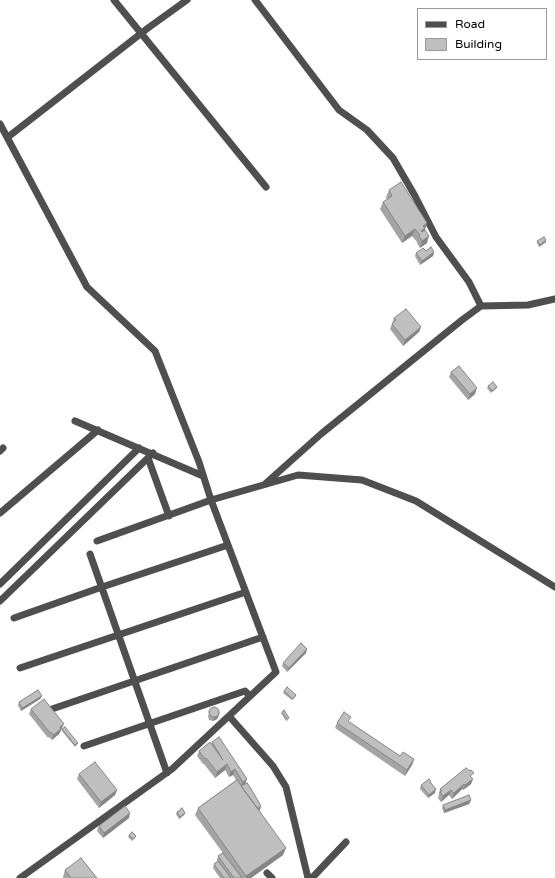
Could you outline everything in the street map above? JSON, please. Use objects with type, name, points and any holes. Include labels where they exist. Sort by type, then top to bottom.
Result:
[{"type":"street","points":[[114,0],[266,187]]},
{"type":"street","points":[[8,138],[187,0]]},
{"type":"street","points":[[255,0],[339,110],[367,130],[393,158],[436,237],[469,282],[481,306]]},
{"type":"street","points":[[0,124],[87,287],[155,351],[276,672],[167,773],[20,878]]},
{"type":"street","points":[[263,485],[321,434],[481,306],[528,305],[555,299]]},
{"type":"street","points":[[76,421],[139,448],[150,456],[203,476]]},
{"type":"street","points":[[0,513],[98,430]]},
{"type":"street","points":[[0,584],[139,448]]},
{"type":"street","points":[[150,456],[169,516]]},
{"type":"street","points":[[1,597],[150,456]]},
{"type":"street","points":[[97,541],[211,500],[298,475],[362,480],[416,501],[555,587]]},
{"type":"street","points":[[14,618],[228,545]]},
{"type":"street","points":[[90,554],[167,773]]},
{"type":"street","points":[[20,668],[246,592]]},
{"type":"street","points":[[52,709],[263,637]]},
{"type":"street","points":[[84,746],[245,691],[250,696]]},
{"type":"street","points":[[229,716],[273,766],[286,787],[308,878]]},
{"type":"street","points":[[312,878],[346,842]]},
{"type":"building","points":[[401,182],[427,223],[423,226],[425,228],[421,231],[422,232],[425,230],[429,236],[422,241],[419,236],[420,235],[415,229],[405,236],[383,202],[392,196],[389,190]]},
{"type":"building","points":[[544,237],[546,240],[540,245],[537,241]]},
{"type":"building","points":[[431,247],[434,252],[422,261],[416,253],[423,248],[426,251]]},
{"type":"building","points":[[406,309],[421,327],[405,340],[392,324],[396,320],[394,318]]},
{"type":"building","points":[[459,366],[477,388],[470,394],[451,372]]},
{"type":"building","points":[[493,382],[497,387],[492,391],[488,386]]},
{"type":"building","points":[[301,643],[307,649],[289,668],[283,663]]},
{"type":"building","points":[[287,687],[296,695],[293,699],[284,691]]},
{"type":"building","points":[[38,690],[42,696],[22,708],[19,702]]},
{"type":"building","points":[[44,699],[64,724],[60,727],[61,729],[53,735],[31,709]]},
{"type":"building","points":[[212,707],[216,707],[218,708],[218,716],[212,717],[209,714],[209,710]]},
{"type":"building","points":[[284,710],[289,718],[287,719],[282,712]]},
{"type":"building","points":[[344,712],[351,717],[348,721],[400,756],[403,752],[414,759],[407,770],[337,723]]},
{"type":"building","points":[[65,727],[78,743],[75,745],[62,729]]},
{"type":"building","points":[[219,737],[247,779],[243,782],[235,769],[231,772],[227,764],[217,772],[199,751],[210,742],[223,760],[212,742]]},
{"type":"building","points":[[95,762],[117,790],[101,802],[79,774]]},
{"type":"building","points":[[466,768],[474,773],[470,776],[473,779],[465,785],[464,784],[454,793],[451,790],[443,796],[440,789]]},
{"type":"building","points":[[429,779],[436,789],[429,795],[421,785]]},
{"type":"building","points":[[237,780],[286,848],[246,876],[198,808]]},
{"type":"building","points":[[247,783],[261,806],[257,808],[241,786]]},
{"type":"building","points":[[469,795],[471,800],[445,810],[443,805]]},
{"type":"building","points":[[125,806],[130,813],[104,833],[99,826]]},
{"type":"building","points":[[182,808],[185,813],[180,817],[177,812]]},
{"type":"building","points":[[132,832],[136,836],[133,839],[129,835]]},
{"type":"building","points":[[223,853],[242,878],[234,878],[218,856]]},
{"type":"building","points":[[81,858],[97,878],[71,878],[65,870]]},
{"type":"building","points":[[218,861],[231,878],[224,878],[214,864]]}]
